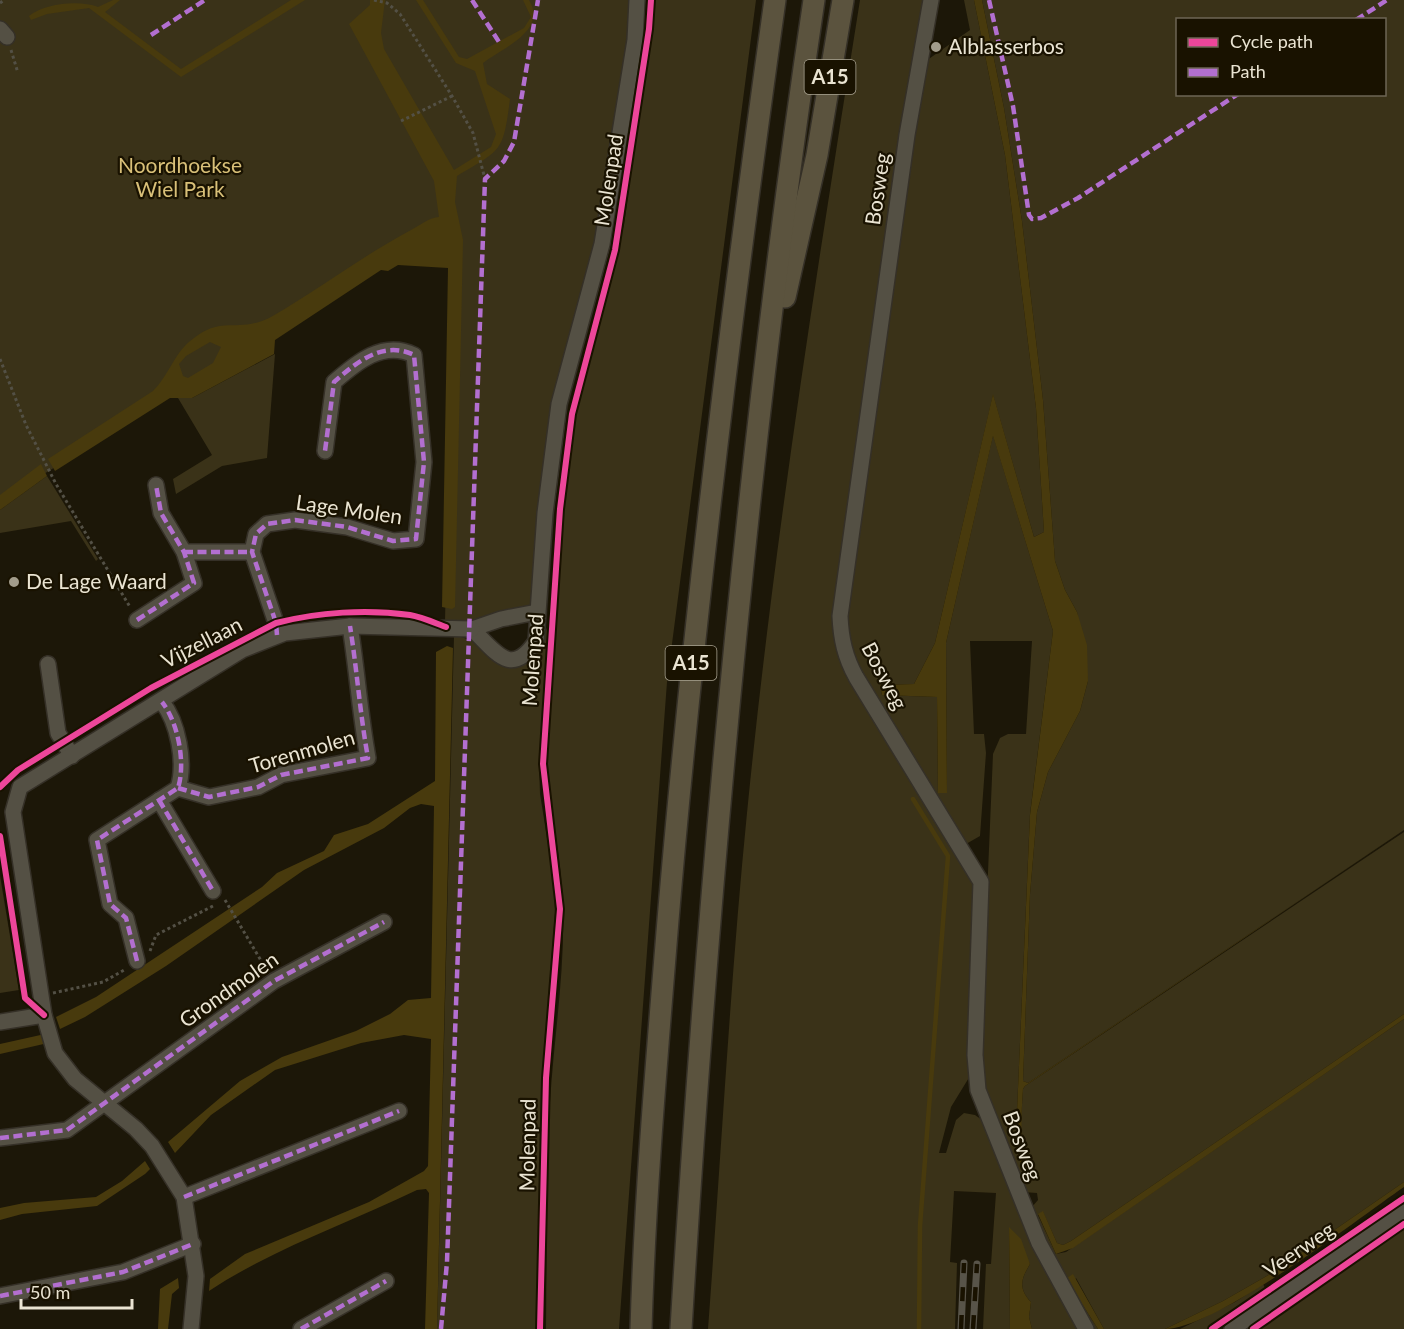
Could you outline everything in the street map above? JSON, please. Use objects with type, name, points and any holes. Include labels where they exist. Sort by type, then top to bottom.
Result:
[{"type":"highway","name":"A15","points":[[641,1329],[658,1033],[686,712],[739,257],[775,0]]},
{"type":"highway","name":"A15","points":[[681,1329],[699,1033],[726,715],[758,417],[814,0]]},
{"type":"highway","name":"A15","points":[[758,417],[817,155],[843,0]]},
{"type":"street","points":[[472,629],[503,659],[512,661],[528,654],[536,641],[545,513],[559,404],[602,244],[635,40],[637,0]]},
{"type":"street","name":"Bosweg","points":[[931,0],[908,135],[864,433],[840,616],[841,637],[846,659],[856,677],[981,882],[975,1054],[978,1090],[1039,1242],[1086,1329]]},
{"type":"street","name":"Lage Molen","points":[[252,552],[256,534],[267,524],[295,520],[347,527],[393,541],[416,539],[424,462],[414,355],[400,348],[385,349],[351,367],[334,382],[325,451]]},
{"type":"street","points":[[137,620],[194,583],[184,552],[161,513],[156,485]]},
{"type":"street","points":[[184,552],[252,552],[276,623],[277,635]]},
{"type":"street","name":"Vijzellaan","points":[[191,1329],[196,1292],[193,1244],[184,1197],[152,1146],[75,1079],[55,1053],[44,1015],[43,996],[13,812],[20,787],[162,702],[242,650],[277,635],[350,626],[472,629],[501,619],[537,612]]},
{"type":"street","name":"Torenmolen","points":[[178,788],[209,797],[258,787],[281,775],[368,758],[357,698],[358,678],[350,626]]},
{"type":"street","points":[[48,664],[58,733],[72,756]]},
{"type":"street","points":[[137,961],[126,918],[110,904],[97,840],[178,788],[181,778],[180,754],[170,712],[162,702]]},
{"type":"street","points":[[159,800],[219,895]]},
{"type":"street","name":"Grondmolen","points":[[0,1138],[67,1130],[273,981],[384,922]]},
{"type":"street","points":[[0,1022],[44,1015]]},
{"type":"street","points":[[184,1197],[399,1111]]},
{"type":"street","name":"Veerweg","points":[[1232,1329],[1404,1212]]},
{"type":"street","points":[[0,1296],[123,1272],[193,1244]]},
{"type":"street","points":[[301,1329],[386,1281]]},
{"type":"path","points":[[0,3],[4,0]]},
{"type":"path","points":[[374,0],[387,3],[400,14],[452,96],[474,133],[486,179]]},
{"type":"path","points":[[4,33],[18,73]]},
{"type":"path","points":[[401,121],[421,109],[452,96]]},
{"type":"path","points":[[0,359],[26,425],[56,484],[137,620]]},
{"type":"path","points":[[43,996],[104,982],[149,953],[156,935],[219,895]]},
{"type":"path","points":[[229,908],[273,981]]},
{"type":"green space","name":"Noordhoekse Wiel Park","points":[[0,0],[645,0],[599,252],[562,376],[545,616],[482,620],[477,624],[445,622],[453,230],[436,224],[229,360],[0,501]]},
{"type":"green space","points":[[654,0],[756,0],[667,682],[619,1329],[546,1329],[548,1130],[563,931],[562,889],[547,758],[566,473],[580,391],[624,225]]},
{"type":"green space","points":[[860,0],[925,0],[835,627],[950,836],[974,886],[970,1076],[951,1107],[939,1153],[946,1153],[956,1120],[964,1113],[975,1115],[989,1125],[1080,1329],[1032,1329],[1029,1317],[1031,1302],[1024,1292],[1022,1283],[1030,1264],[1009,1228],[1010,1329],[983,1329],[986,1264],[991,1264],[996,1193],[954,1191],[950,1262],[957,1263],[955,1329],[708,1329],[736,942],[758,711],[783,507]]},
{"type":"green space","points":[[964,0],[974,0],[1005,155],[1036,408],[1044,532],[1034,537],[993,395],[935,643],[914,684],[880,685],[882,695],[937,697],[938,792],[947,793],[946,643],[993,435],[1053,631],[1030,814],[1016,1134],[1019,1158],[1027,1183],[1020,1135],[1025,1086],[1404,832],[1404,1014],[1071,1241],[1063,1245],[1057,1243],[1043,1212],[1038,1215],[1056,1254],[1066,1252],[1404,1019],[1404,1182],[1272,1273],[1223,1301],[1165,1329],[1104,1329],[1076,1278],[1070,1285],[1098,1329],[1092,1329],[1052,1258],[1031,1208],[1038,1200],[1037,1193],[1023,1192],[982,1085],[982,1014],[993,754],[1000,738],[1008,734],[1026,734],[1032,641],[970,641],[974,734],[984,734],[986,753],[980,836],[966,844],[853,661],[845,634],[923,63],[970,30]]},
{"type":"green space","points":[[982,0],[1404,0],[1404,830],[1028,1083],[1023,1081],[1030,894],[1037,812],[1048,772],[1080,711],[1088,681],[1077,612],[1065,590],[1055,561],[1043,400],[1022,221],[1004,108]]},
{"type":"green space","points":[[275,354],[267,458],[222,466],[176,494],[173,479],[212,455],[178,398],[192,398]]},
{"type":"green space","points":[[47,476],[98,559],[96,561],[71,521],[0,533],[0,510]]},
{"type":"green space","points":[[549,622],[539,763],[540,794],[554,882],[555,913],[542,1079],[536,1329],[437,1329],[454,636],[472,641],[492,659],[504,666],[514,667],[530,660]]},
{"type":"green space","points":[[0,876],[19,990],[0,993]]},
{"type":"green space","points":[[1404,1229],[1404,1329],[1258,1329]]},
{"type":"green space","points":[[1263,1284],[1266,1290],[1208,1329],[1180,1329],[1235,1302]]},
{"type":"shaded area","points":[[113,0],[120,0],[105,12],[181,69],[291,0],[305,0],[181,77],[89,8],[47,14],[31,20],[29,16],[44,8],[63,4],[98,7]]},
{"type":"shaded area","points":[[370,0],[385,0],[381,33],[384,49],[454,170],[491,147],[496,134],[475,71],[456,63],[416,0],[423,0],[459,57],[467,59],[524,28],[531,17],[523,0],[529,0],[533,11],[533,20],[521,37],[483,63],[487,84],[510,99],[502,140],[492,154],[457,176],[455,202],[463,240],[455,607],[452,609],[442,607],[448,268],[398,265],[388,271],[381,270],[275,340],[274,354],[192,398],[170,398],[55,471],[48,459],[153,391],[187,344],[203,332],[219,326],[262,321],[394,239],[428,220],[439,217],[434,181],[349,24],[370,5]],"holes":[[[210,342],[221,347],[213,363],[188,378],[183,376],[179,364],[186,356]]]},
{"type":"shaded area","points":[[974,0],[982,0],[1004,108],[1022,221],[1043,400],[1055,561],[1065,590],[1077,612],[1087,645],[1088,681],[1080,711],[1048,772],[1037,812],[1030,894],[1023,1081],[1028,1083],[1404,830],[1025,1086],[1023,1089],[1022,1135],[1024,1158],[1030,1181],[1027,1183],[1019,1158],[1016,1134],[1030,815],[1053,631],[993,436],[946,643],[947,793],[938,793],[937,697],[882,695],[880,685],[914,684],[935,643],[993,394],[1034,537],[1044,532],[1036,408],[1005,155]]},
{"type":"shaded area","points":[[41,464],[47,476],[0,510],[0,495]]},
{"type":"shaded area","points":[[447,646],[453,648],[437,1329],[425,1329],[429,1193],[426,1189],[417,1190],[285,1249],[209,1291],[210,1279],[245,1254],[369,1202],[424,1171],[428,1166],[431,1039],[404,1035],[361,1043],[275,1070],[211,1115],[175,1153],[168,1142],[240,1081],[282,1057],[356,1031],[390,1014],[408,1000],[431,998],[434,806],[421,804],[410,808],[384,828],[304,870],[166,966],[85,1017],[60,1029],[56,1017],[96,997],[262,887],[277,873],[324,851],[334,835],[368,824],[435,781],[436,652]]},
{"type":"shaded area","points":[[1404,1014],[1404,1019],[1073,1248],[1056,1254],[1038,1214],[1043,1211],[1057,1243],[1063,1245],[1071,1241]]},
{"type":"shaded area","points":[[45,1034],[48,1043],[0,1054],[0,1044]]},
{"type":"shaded area","points":[[145,1161],[150,1169],[145,1174],[97,1206],[22,1214],[0,1220],[0,1208],[24,1203],[96,1197],[122,1181]]},
{"type":"shaded area","points":[[1404,1182],[1404,1187],[1250,1293],[1188,1324],[1165,1329],[1223,1301],[1272,1273]]},
{"type":"shaded area","points":[[1009,1227],[1021,1239],[1030,1264],[1022,1283],[1024,1292],[1031,1302],[1029,1317],[1032,1329],[1010,1329]]},
{"type":"shaded area","points":[[1073,1274],[1104,1329],[1098,1329],[1070,1285],[1067,1278]]},
{"type":"shaded area","points":[[178,1278],[179,1288],[172,1294],[168,1329],[158,1329],[160,1289]]},
{"type":"waterway","points":[[913,799],[948,856],[920,1226],[919,1329]]},
{"type":"railway","points":[[961,1329],[964,1263]]},
{"type":"railway","points":[[973,1329],[977,1264]]},
{"type":"marked path","points":[[151,35],[205,0]]},
{"type":"marked path","points":[[472,0],[499,42]]},
{"type":"marked path","points":[[441,1329],[447,1262],[485,179],[504,161],[514,142],[538,0]]},
{"type":"marked path","points":[[989,0],[1013,106],[1029,215],[1032,219],[1041,218],[1078,198],[1235,96]]},
{"type":"marked path","points":[[1359,18],[1387,0]]},
{"type":"marked path","points":[[277,635],[276,623],[252,552],[256,534],[267,524],[295,520],[347,527],[393,541],[416,539],[424,462],[414,355],[392,350],[371,355],[334,382],[325,451]]},
{"type":"marked path","points":[[137,620],[194,583],[184,552],[161,513],[156,485]]},
{"type":"marked path","points":[[184,552],[252,552]]},
{"type":"marked path","points":[[178,788],[209,797],[258,787],[281,775],[368,758],[350,626]]},
{"type":"marked path","points":[[137,961],[126,918],[110,904],[97,840],[178,788],[181,767],[179,743],[168,710],[162,702]]},
{"type":"marked path","points":[[159,800],[213,891]]},
{"type":"marked path","points":[[0,1138],[67,1130],[274,981],[384,922]]},
{"type":"marked path","points":[[184,1197],[399,1111]]},
{"type":"marked path","points":[[0,1296],[123,1272],[193,1244]]},
{"type":"marked path","points":[[301,1329],[386,1281]]},
{"type":"cycle path","name":"Molenpad","points":[[540,1329],[546,1078],[560,909],[543,764],[560,509],[572,414],[615,250],[649,29],[651,0]]},
{"type":"cycle path","points":[[0,787],[18,770],[151,688],[276,623],[326,614],[377,612],[415,616],[446,627]]},
{"type":"cycle path","points":[[0,836],[25,998],[44,1015]]},
{"type":"cycle path","points":[[1212,1329],[1404,1198]]},
{"type":"cycle path","points":[[1253,1329],[1404,1224]]},
{"type":"place","name":"Alblasserbos","points":[[936,47]]},
{"type":"place","name":"De Lage Waard","points":[[14,582]]}]
